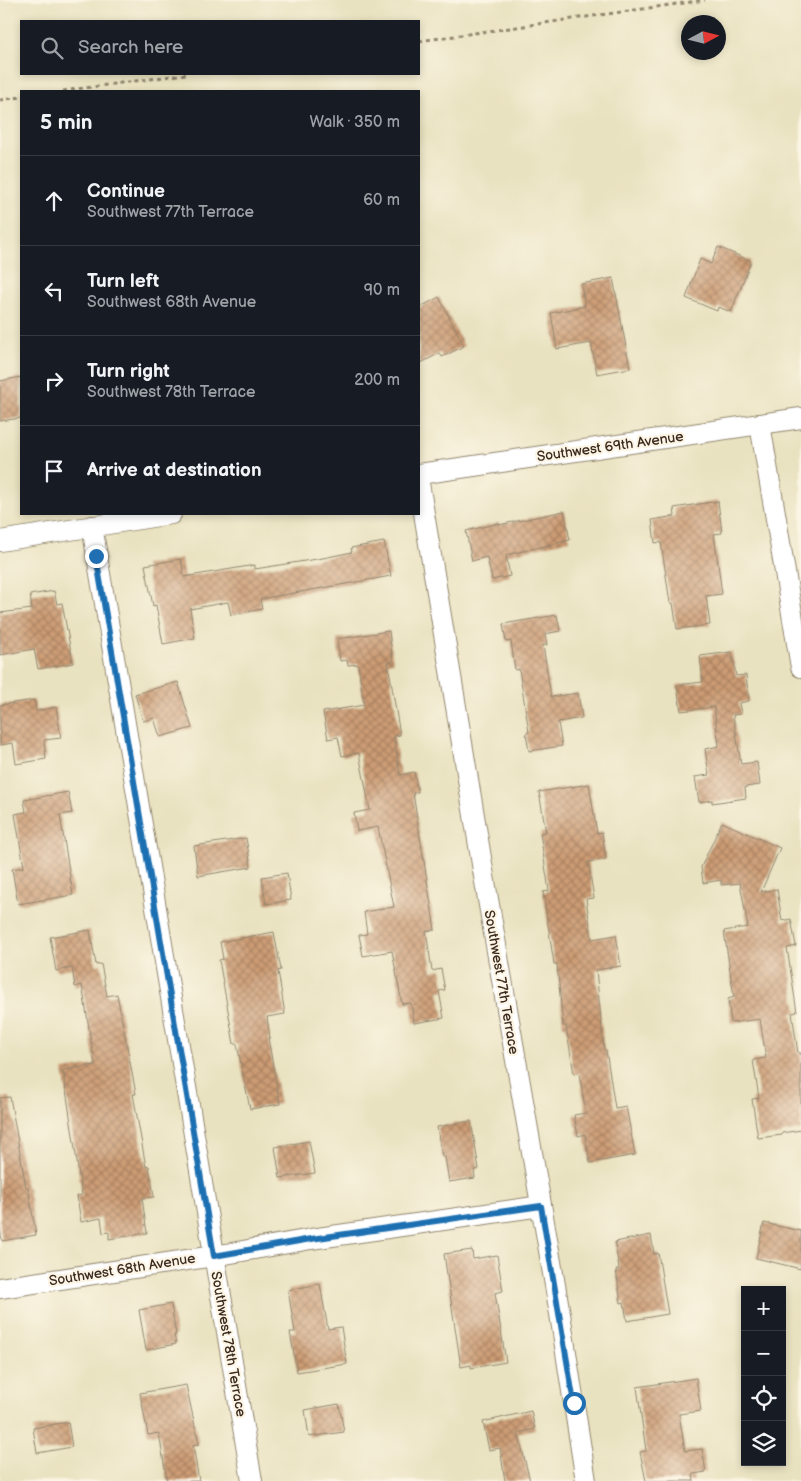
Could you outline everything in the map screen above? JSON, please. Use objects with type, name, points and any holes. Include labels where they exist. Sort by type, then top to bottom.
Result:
[{"type":"street","name":"Southwest 69th Avenue","points":[[420,474],[801,418]]},
{"type":"street","points":[[760,424],[801,667]]},
{"type":"street","name":"Southwest 77th Terrace","points":[[420,489],[586,1481]]},
{"type":"street","points":[[0,541],[164,515]]},
{"type":"street","name":"Southwest 78th Terrace","points":[[92,526],[252,1481]]},
{"type":"street","name":"Southwest 68th Avenue","points":[[0,1288],[214,1256],[311,1239],[541,1206]]},
{"type":"path","points":[[420,41],[704,0]]},
{"type":"path","points":[[71,90],[179,75]]},
{"type":"path","points":[[0,100],[20,97]]},
{"type":"building","points":[[718,247],[751,261],[731,312],[718,307],[717,311],[686,298],[700,259],[711,264]]},
{"type":"building","points":[[613,278],[630,368],[597,374],[591,343],[557,349],[551,313],[585,306],[581,284]]},
{"type":"building","points":[[439,297],[464,346],[442,357],[440,353],[420,363],[420,307]]},
{"type":"building","points":[[20,377],[20,418],[0,421],[0,381]]},
{"type":"building","points":[[718,501],[722,533],[714,534],[722,594],[706,596],[710,625],[677,629],[673,603],[670,603],[661,542],[655,543],[652,520],[675,516],[674,508]]},
{"type":"building","points":[[564,511],[570,540],[506,555],[510,576],[492,580],[487,557],[472,561],[466,531]]},
{"type":"building","points":[[384,542],[391,576],[260,599],[262,609],[231,615],[228,602],[190,609],[195,638],[163,644],[156,605],[153,606],[145,565],[181,559],[184,577],[255,565],[255,569],[323,558],[352,552],[351,548]]},
{"type":"building","points":[[54,591],[57,604],[62,603],[73,663],[38,669],[34,649],[0,655],[0,613],[32,609],[30,595]]},
{"type":"building","points":[[557,615],[560,631],[545,634],[547,645],[543,645],[551,697],[578,693],[582,718],[558,722],[562,746],[529,751],[526,733],[529,732],[519,669],[515,670],[511,641],[506,642],[503,624]]},
{"type":"building","points":[[389,631],[393,662],[388,663],[400,735],[394,736],[400,775],[414,772],[418,792],[413,793],[435,930],[426,931],[432,971],[441,969],[445,990],[439,991],[444,1018],[414,1023],[411,1003],[402,1004],[392,951],[363,956],[359,935],[367,934],[364,912],[394,907],[378,827],[357,831],[354,813],[370,810],[359,753],[342,756],[338,737],[328,739],[323,712],[364,705],[358,664],[348,665],[347,660],[340,661],[337,639]]},
{"type":"building","points":[[732,652],[736,676],[746,675],[749,701],[739,703],[741,714],[733,715],[741,764],[757,762],[760,785],[745,787],[746,798],[712,803],[712,800],[699,802],[695,777],[709,775],[705,749],[719,746],[714,707],[681,711],[677,685],[703,682],[700,656]]},
{"type":"building","points":[[178,682],[192,728],[160,737],[154,718],[143,721],[135,694]]},
{"type":"building","points":[[34,700],[36,711],[56,707],[61,738],[44,740],[46,759],[16,764],[13,743],[0,745],[0,705]]},
{"type":"building","points":[[589,784],[597,833],[602,832],[606,859],[588,862],[594,898],[586,899],[592,939],[616,935],[621,966],[596,970],[604,1050],[606,1050],[615,1108],[626,1106],[635,1155],[590,1163],[585,1134],[578,1136],[574,1115],[586,1113],[579,1073],[574,1074],[566,1026],[563,1026],[557,964],[554,964],[543,892],[549,891],[540,833],[546,832],[539,792]]},
{"type":"building","points":[[68,792],[72,813],[60,815],[73,895],[18,904],[12,869],[24,867],[15,814],[26,812],[24,800]]},
{"type":"building","points":[[722,822],[780,848],[761,892],[777,889],[782,921],[791,919],[796,946],[787,948],[797,1012],[792,1013],[798,1053],[801,1053],[801,1130],[782,1133],[782,1135],[758,1138],[752,1099],[759,1098],[753,1060],[766,1058],[760,1019],[731,1023],[728,999],[734,997],[724,931],[748,927],[740,883],[721,885],[721,880],[703,883],[701,867]]},
{"type":"building","points":[[246,838],[251,867],[198,876],[194,846]]},
{"type":"building","points":[[287,873],[291,900],[266,904],[262,877]]},
{"type":"building","points":[[90,930],[96,965],[101,964],[107,996],[117,994],[136,1094],[133,1094],[146,1167],[149,1166],[154,1197],[142,1198],[147,1233],[109,1239],[109,1232],[103,1233],[101,1218],[81,1222],[77,1196],[82,1195],[63,1070],[95,1065],[82,985],[75,987],[72,968],[56,971],[50,937]]},
{"type":"building","points":[[274,932],[281,970],[278,971],[285,1014],[267,1017],[270,1038],[268,1038],[280,1104],[250,1109],[237,1044],[234,1044],[219,960],[223,959],[220,942]]},
{"type":"building","points":[[10,1097],[36,1235],[2,1241],[0,1228],[0,1098]]},
{"type":"building","points":[[471,1121],[479,1169],[474,1170],[475,1178],[449,1182],[445,1157],[442,1157],[437,1127]]},
{"type":"building","points":[[309,1141],[315,1173],[280,1178],[275,1147]]},
{"type":"building","points":[[764,1223],[801,1231],[801,1269],[756,1258]]},
{"type":"building","points":[[651,1235],[654,1254],[658,1253],[668,1314],[627,1321],[624,1302],[621,1303],[616,1270],[619,1269],[615,1242]]},
{"type":"building","points":[[472,1250],[473,1259],[497,1255],[503,1291],[495,1293],[506,1362],[471,1368],[471,1365],[461,1367],[444,1254]]},
{"type":"building","points":[[320,1284],[328,1329],[341,1327],[347,1364],[297,1372],[290,1332],[295,1332],[288,1290]]},
{"type":"building","points":[[171,1304],[176,1344],[146,1350],[139,1310]]},
{"type":"building","points":[[696,1378],[701,1411],[679,1414],[685,1451],[702,1449],[706,1472],[693,1474],[694,1481],[646,1481],[640,1452],[646,1451],[637,1387]]},
{"type":"building","points":[[186,1385],[199,1444],[193,1445],[199,1481],[167,1481],[159,1433],[148,1435],[140,1393]]},
{"type":"building","points":[[339,1404],[344,1432],[309,1437],[305,1410]]},
{"type":"building","points":[[531,1411],[535,1429],[518,1433],[530,1481],[505,1481],[500,1448],[489,1450],[483,1422]]},
{"type":"building","points":[[68,1422],[72,1447],[37,1453],[33,1428]]},
{"type":"route","points":[[96,556],[214,1256],[311,1239],[541,1206],[574,1403]]}]
